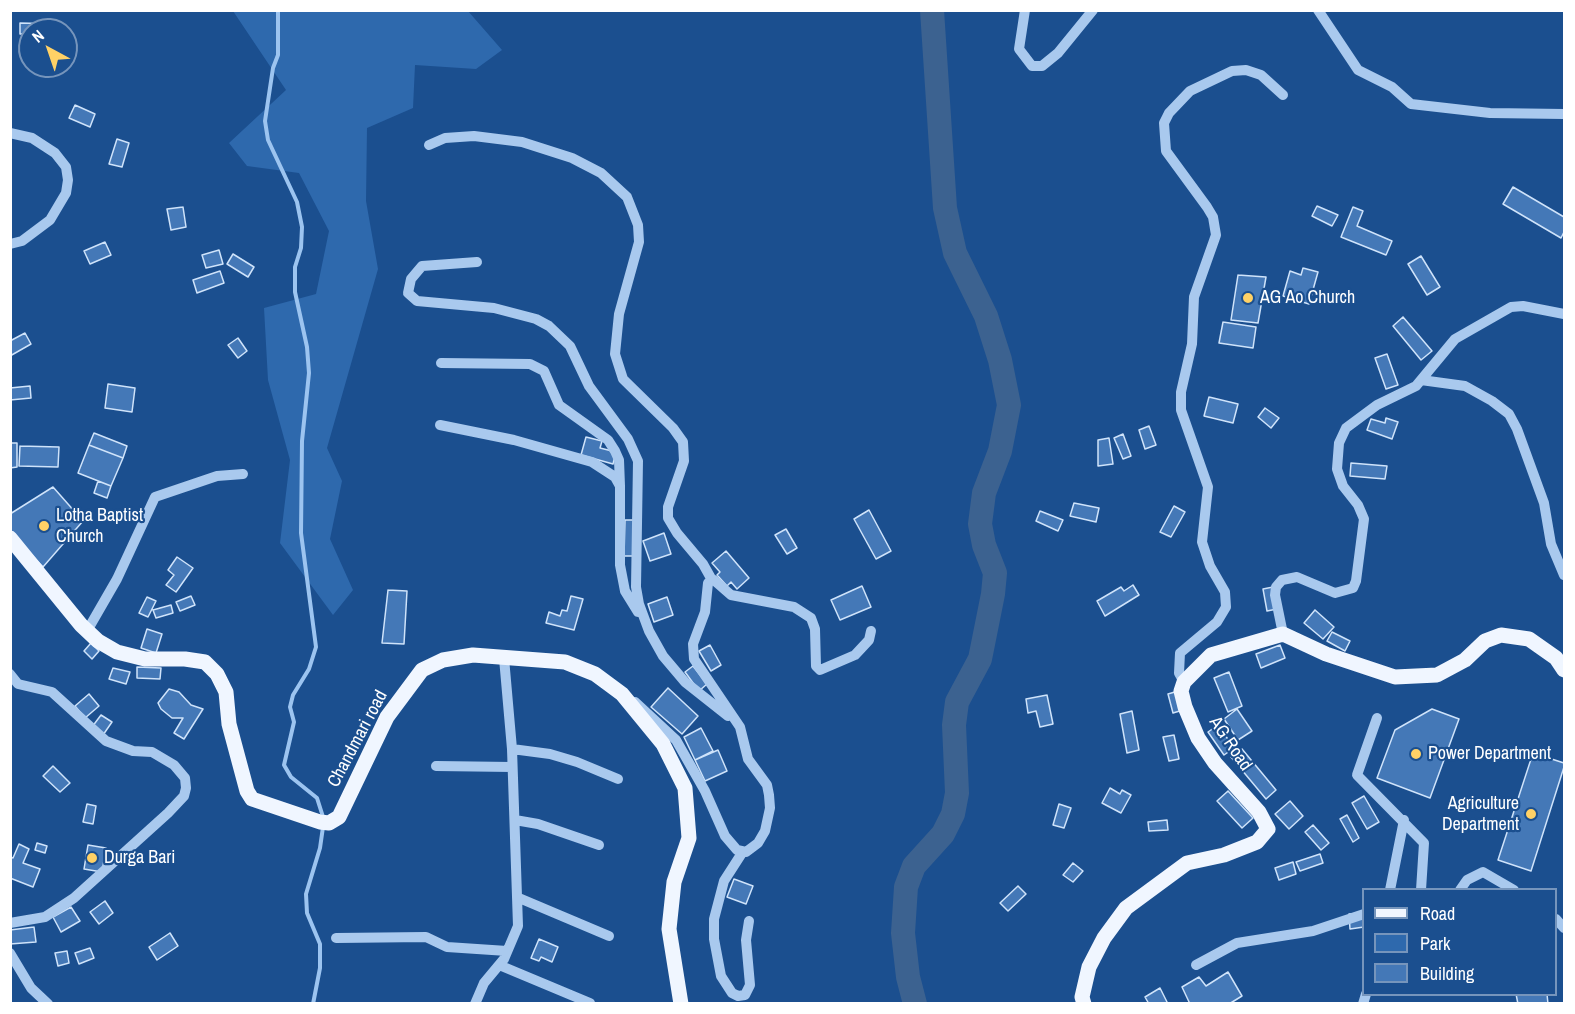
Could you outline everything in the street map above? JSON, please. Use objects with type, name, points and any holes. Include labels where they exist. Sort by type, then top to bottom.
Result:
[{"type":"main road","name":"Chandmari road","points":[[10,538],[87,631],[98,641],[117,652],[145,659],[185,659],[205,663],[217,674],[226,692],[229,723],[247,791],[252,799],[329,823],[339,817],[387,717],[422,670],[443,660],[473,655],[565,662],[595,674],[622,694],[663,744],[685,788],[689,838],[674,882],[669,929],[681,1004]]},
{"type":"main road","points":[[1184,682],[1211,656],[1283,634],[1326,654],[1395,677],[1437,675],[1465,660],[1485,641],[1501,634],[1529,639],[1556,658],[1564,670]]},
{"type":"main road","name":"AG Road","points":[[1084,1004],[1082,997],[1089,967],[1104,938],[1126,908],[1187,863],[1224,855],[1257,842],[1268,830],[1260,812],[1215,763],[1198,738],[1181,691],[1184,682]]},
{"type":"street","points":[[1025,10],[1019,50],[1032,66],[1042,66],[1058,53],[1093,10]]},
{"type":"street","points":[[1318,10],[1358,70],[1392,87],[1411,104],[1490,113],[1564,114]]},
{"type":"street","points":[[1184,682],[1179,674],[1180,653],[1217,622],[1226,608],[1225,592],[1210,566],[1202,542],[1208,487],[1181,410],[1181,392],[1191,344],[1194,297],[1216,235],[1214,217],[1166,151],[1164,123],[1169,113],[1190,91],[1232,71],[1246,70],[1261,75],[1283,94]]},
{"type":"street","points":[[10,133],[32,138],[55,153],[66,167],[68,180],[66,193],[50,220],[22,241],[10,244]]},
{"type":"street","points":[[429,145],[445,138],[474,136],[522,142],[572,158],[601,173],[627,197],[634,210],[639,242],[618,314],[615,354],[623,379],[673,428],[683,442],[684,461],[668,507],[668,518],[677,533],[703,564],[712,580],[730,595],[794,607],[812,618],[815,629],[816,666],[820,670],[855,655],[869,640],[871,631]]},
{"type":"street","points":[[477,262],[422,266],[411,279],[408,293],[417,301],[494,308],[536,319],[549,326],[570,346],[589,386],[628,439],[638,460],[636,587],[639,604],[649,631]]},
{"type":"street","points":[[1283,634],[1275,596],[1276,587],[1282,580],[1297,577],[1335,593],[1353,588],[1356,581],[1364,519],[1358,505],[1343,486],[1337,469],[1339,443],[1346,428],[1377,405],[1407,392],[1421,381],[1455,339],[1511,307],[1523,306],[1564,314]]},
{"type":"street","points":[[441,363],[530,364],[544,371],[559,405],[608,440],[619,460],[620,565],[625,591],[663,656],[686,682],[735,722]]},
{"type":"street","points":[[1421,381],[1465,386],[1509,414],[1517,429],[1544,503],[1551,544],[1564,576]]},
{"type":"street","points":[[440,425],[514,440],[592,462],[615,477],[620,486]]},
{"type":"street","points":[[87,631],[124,564],[154,497],[217,476],[243,474]]},
{"type":"street","points":[[712,580],[706,589],[705,612],[692,651],[699,669],[740,728],[748,759],[767,785],[770,808],[765,831],[758,843],[753,849],[742,853],[724,881],[714,919],[721,976],[732,993],[738,996],[749,990],[746,940],[749,921]]},
{"type":"street","points":[[475,1004],[484,983],[507,951],[518,926],[519,898],[512,749],[504,658]]},
{"type":"street","points":[[10,674],[18,684],[52,692],[106,741],[133,751],[152,752],[174,765],[185,778],[186,788],[184,796],[168,813],[74,898],[45,917],[10,923]]},
{"type":"street","points":[[622,694],[651,715],[676,740],[705,792],[719,827],[730,843],[742,853]]},
{"type":"street","points":[[1377,718],[1357,775],[1404,820],[1424,843],[1421,888]]},
{"type":"street","points":[[512,749],[550,754],[618,779]]},
{"type":"street","points":[[436,766],[512,767]]},
{"type":"street","points":[[515,820],[538,824],[598,845]]},
{"type":"street","points":[[1390,888],[1404,820]]},
{"type":"street","points":[[1461,888],[1467,880],[1483,872],[1511,888]]},
{"type":"street","points":[[519,898],[609,936]]},
{"type":"street","points":[[1196,965],[1237,943],[1314,931],[1362,915]]},
{"type":"street","points":[[336,938],[426,937],[447,946],[507,951]]},
{"type":"street","points":[[10,953],[31,988],[48,1004]]},
{"type":"street","points":[[499,965],[590,1003]]},
{"type":"green space","points":[[233,11],[468,11],[502,50],[476,69],[415,65],[413,108],[367,128],[366,201],[378,269],[327,448],[342,481],[330,539],[353,590],[333,615],[280,543],[290,460],[268,380],[264,308],[316,294],[329,231],[299,173],[247,166],[229,143],[286,90]]},
{"type":"building","points":[[75,105],[95,114],[90,127],[69,118]]},
{"type":"building","points":[[117,139],[129,143],[122,167],[109,164]]},
{"type":"building","points":[[1513,187],[1564,217],[1564,232],[1561,238],[1503,204]]},
{"type":"building","points":[[1317,206],[1338,215],[1332,226],[1312,216]]},
{"type":"building","points":[[183,207],[186,227],[171,230],[167,209]]},
{"type":"building","points":[[1353,207],[1363,211],[1357,226],[1392,241],[1386,255],[1341,237]]},
{"type":"building","points":[[105,242],[111,255],[90,264],[84,251]]},
{"type":"building","points":[[219,250],[223,264],[206,268],[202,255]]},
{"type":"building","points":[[233,254],[254,267],[248,277],[227,264]]},
{"type":"building","points":[[1421,256],[1440,287],[1427,295],[1408,264]]},
{"type":"building","points":[[1303,268],[1318,272],[1309,304],[1283,296],[1290,271],[1301,275]]},
{"type":"building","points":[[220,271],[224,283],[197,293],[193,280]]},
{"type":"building","name":"AG Ao Church","points":[[1238,275],[1266,277],[1258,323],[1231,320]]},
{"type":"building","points":[[1403,317],[1432,351],[1421,360],[1393,326]]},
{"type":"building","points":[[1223,322],[1256,327],[1253,348],[1219,343]]},
{"type":"building","points":[[25,333],[31,344],[10,356],[10,341]]},
{"type":"building","points":[[238,338],[247,351],[238,358],[228,345]]},
{"type":"building","points":[[1387,354],[1398,385],[1386,389],[1375,358]]},
{"type":"building","points":[[108,384],[135,388],[132,412],[105,408]]},
{"type":"building","points":[[30,386],[31,398],[10,400],[10,388]]},
{"type":"building","points":[[1209,397],[1238,404],[1233,423],[1204,416]]},
{"type":"building","points":[[1265,408],[1279,418],[1271,428],[1258,417]]},
{"type":"building","points":[[1386,418],[1398,422],[1392,439],[1367,430],[1371,419],[1385,423]]},
{"type":"building","points":[[1149,426],[1156,445],[1145,449],[1139,430]]},
{"type":"building","points":[[94,433],[127,446],[123,458],[89,445]]},
{"type":"building","points":[[1123,434],[1131,456],[1123,459],[1114,438]]},
{"type":"building","points":[[586,437],[602,441],[600,448],[616,452],[613,464],[581,455]]},
{"type":"building","points":[[1109,438],[1113,464],[1098,466],[1098,440]]},
{"type":"building","points":[[10,443],[17,443],[17,467],[10,468]]},
{"type":"building","points":[[89,445],[123,458],[111,486],[78,473]]},
{"type":"building","points":[[20,446],[59,447],[58,467],[19,466]]},
{"type":"building","points":[[1351,463],[1387,466],[1385,479],[1350,476]]},
{"type":"building","points":[[98,481],[111,486],[107,498],[94,493]]},
{"type":"building","name":"Lotha Baptist Church","points":[[53,487],[83,521],[43,567],[10,532],[10,514]]},
{"type":"building","points":[[1074,503],[1099,508],[1096,522],[1070,516]]},
{"type":"building","points":[[1174,506],[1185,512],[1171,537],[1160,532]]},
{"type":"building","points":[[869,510],[891,551],[876,559],[854,519]]},
{"type":"building","points":[[1040,511],[1063,520],[1058,531],[1036,521]]},
{"type":"building","points":[[625,520],[635,520],[635,556],[624,556]]},
{"type":"building","points":[[786,529],[797,548],[787,554],[775,535]]},
{"type":"building","points":[[664,533],[671,554],[650,561],[643,541]]},
{"type":"building","points":[[726,551],[749,578],[737,589],[731,582],[727,586],[717,575],[720,572],[712,563]]},
{"type":"building","points":[[177,557],[193,568],[176,592],[166,585],[174,575],[168,570]]},
{"type":"building","points":[[1133,585],[1139,595],[1105,616],[1097,601],[1121,587],[1124,591]]},
{"type":"building","points":[[862,586],[871,607],[840,620],[831,600]]},
{"type":"building","points":[[1273,587],[1277,609],[1267,611],[1263,589]]},
{"type":"building","points":[[388,590],[407,591],[404,644],[382,643]]},
{"type":"building","points":[[191,596],[195,605],[180,611],[176,602]]},
{"type":"building","points":[[571,596],[583,599],[574,630],[546,623],[549,612],[560,616],[562,610],[567,611]]},
{"type":"building","points":[[147,597],[156,601],[148,617],[139,613]]},
{"type":"building","points":[[667,597],[673,615],[654,622],[648,604]]},
{"type":"building","points":[[171,605],[173,613],[156,618],[153,610]]},
{"type":"building","points":[[1315,610],[1334,627],[1323,639],[1304,623]]},
{"type":"building","points":[[147,629],[162,634],[156,653],[141,648]]},
{"type":"building","points":[[1332,632],[1350,641],[1345,651],[1327,641]]},
{"type":"building","points":[[91,643],[99,651],[92,659],[84,651]]},
{"type":"building","points":[[710,645],[721,665],[711,671],[699,651]]},
{"type":"building","points":[[1280,645],[1285,658],[1261,668],[1256,654]]},
{"type":"building","points":[[693,666],[707,684],[699,691],[685,672]]},
{"type":"building","points":[[137,667],[161,668],[160,679],[137,678]]},
{"type":"building","points":[[113,668],[130,672],[126,684],[109,679]]},
{"type":"building","points":[[1229,672],[1242,706],[1228,712],[1214,678]]},
{"type":"building","points":[[668,688],[698,716],[682,734],[651,707]]},
{"type":"building","points":[[169,689],[179,692],[191,705],[203,709],[184,739],[174,733],[183,718],[172,718],[161,709],[158,703]]},
{"type":"building","points":[[1178,691],[1183,710],[1173,713],[1168,694]]},
{"type":"building","points":[[89,694],[99,706],[85,718],[75,706]]},
{"type":"building","points":[[1047,695],[1053,724],[1040,727],[1036,711],[1028,713],[1026,699]]},
{"type":"building","points":[[1237,709],[1252,731],[1238,740],[1224,719]]},
{"type":"building","name":"Power Department","points":[[1432,709],[1459,719],[1430,798],[1377,778],[1395,730]]},
{"type":"building","points":[[1132,711],[1139,750],[1127,753],[1120,714]]},
{"type":"building","points":[[101,715],[112,722],[103,735],[92,727]]},
{"type":"building","points":[[1218,725],[1234,748],[1224,755],[1208,732]]},
{"type":"building","points":[[701,728],[713,751],[695,760],[684,737]]},
{"type":"building","points":[[1174,735],[1179,759],[1169,761],[1163,737]]},
{"type":"building","points":[[1242,749],[1276,790],[1266,799],[1231,757]]},
{"type":"building","points":[[718,750],[727,771],[705,781],[695,760]]},
{"type":"building","name":"Agriculture Department","points":[[1533,753],[1564,763],[1564,767],[1531,871],[1498,860]]},
{"type":"building","points":[[53,766],[70,783],[60,792],[43,776]]},
{"type":"building","points":[[1110,788],[1120,794],[1122,790],[1131,795],[1121,813],[1102,803]]},
{"type":"building","points":[[1228,791],[1253,818],[1242,828],[1217,801]]},
{"type":"building","points":[[1364,796],[1379,822],[1367,829],[1352,803]]},
{"type":"building","points":[[1290,801],[1303,816],[1289,829],[1275,814]]},
{"type":"building","points":[[87,804],[96,806],[93,824],[83,822]]},
{"type":"building","points":[[1059,804],[1071,808],[1064,828],[1053,825]]},
{"type":"building","points":[[1347,815],[1359,838],[1353,842],[1340,819]]},
{"type":"building","points":[[1167,820],[1168,830],[1149,831],[1148,822]]},
{"type":"building","points":[[1313,825],[1329,843],[1321,850],[1305,832]]},
{"type":"building","points":[[37,843],[47,846],[45,853],[35,850]]},
{"type":"building","points":[[19,844],[29,849],[23,863],[40,869],[33,887],[10,878],[10,857],[13,858]]},
{"type":"building","points":[[88,845],[106,848],[102,872],[84,869]]},
{"type":"building","points":[[1320,854],[1323,863],[1300,871],[1296,862]]},
{"type":"building","points":[[1293,862],[1296,874],[1279,880],[1275,868]]},
{"type":"building","points":[[1073,863],[1083,871],[1073,882],[1063,875]]},
{"type":"building","points":[[734,879],[753,886],[746,904],[727,897]]},
{"type":"building","points":[[1018,886],[1026,894],[1008,911],[1000,903]]},
{"type":"building","points":[[105,901],[113,913],[99,924],[90,912]]},
{"type":"building","points":[[71,907],[80,921],[61,932],[53,917]]},
{"type":"building","points":[[1362,913],[1362,927],[1350,929],[1349,914]]},
{"type":"building","points":[[34,927],[36,942],[10,944],[10,930]]},
{"type":"building","points":[[170,933],[178,946],[157,960],[149,947]]},
{"type":"building","points":[[539,939],[558,947],[552,962],[541,957],[539,961],[531,958]]},
{"type":"building","points":[[90,948],[94,958],[79,964],[75,953]]},
{"type":"building","points":[[67,951],[69,963],[58,966],[55,953]]},
{"type":"building","points":[[1228,972],[1242,996],[1229,1004],[1190,1004],[1182,987],[1199,977],[1206,986]]},
{"type":"building","points":[[1160,988],[1168,1004],[1149,1004],[1145,997]]},
{"type":"building","points":[[1516,996],[1547,996],[1548,1004],[1518,1004]]},
{"type":"waterway","points":[[278,10],[278,55],[273,68],[265,121],[268,140],[297,202],[302,227],[301,248],[295,267],[295,292],[307,347],[309,373],[302,441],[301,533],[316,647],[309,669],[293,695],[290,707],[294,722],[284,765],[291,777],[317,798],[324,820]]},
{"type":"waterway","points":[[915,1004],[908,977],[903,933],[906,887],[914,866],[943,834],[953,814],[957,793],[954,725],[957,702],[980,659],[993,594],[995,573],[984,545],[980,524],[984,493],[1000,451],[1009,405],[1000,360],[986,316],[955,253],[945,208],[932,10]]},
{"type":"waterway","points":[[313,1004],[320,968],[320,944],[307,913],[306,894],[320,848],[323,827]]},
{"type":"place","name":"AG Ao Church","points":[[1248,298]]},
{"type":"place","name":"Lotha Baptist Church","points":[[44,526]]},
{"type":"place","name":"Power Department","points":[[1416,754]]},
{"type":"place","name":"Agriculture Department","points":[[1531,814]]},
{"type":"place","name":"Durga Bari","points":[[92,858]]}]
